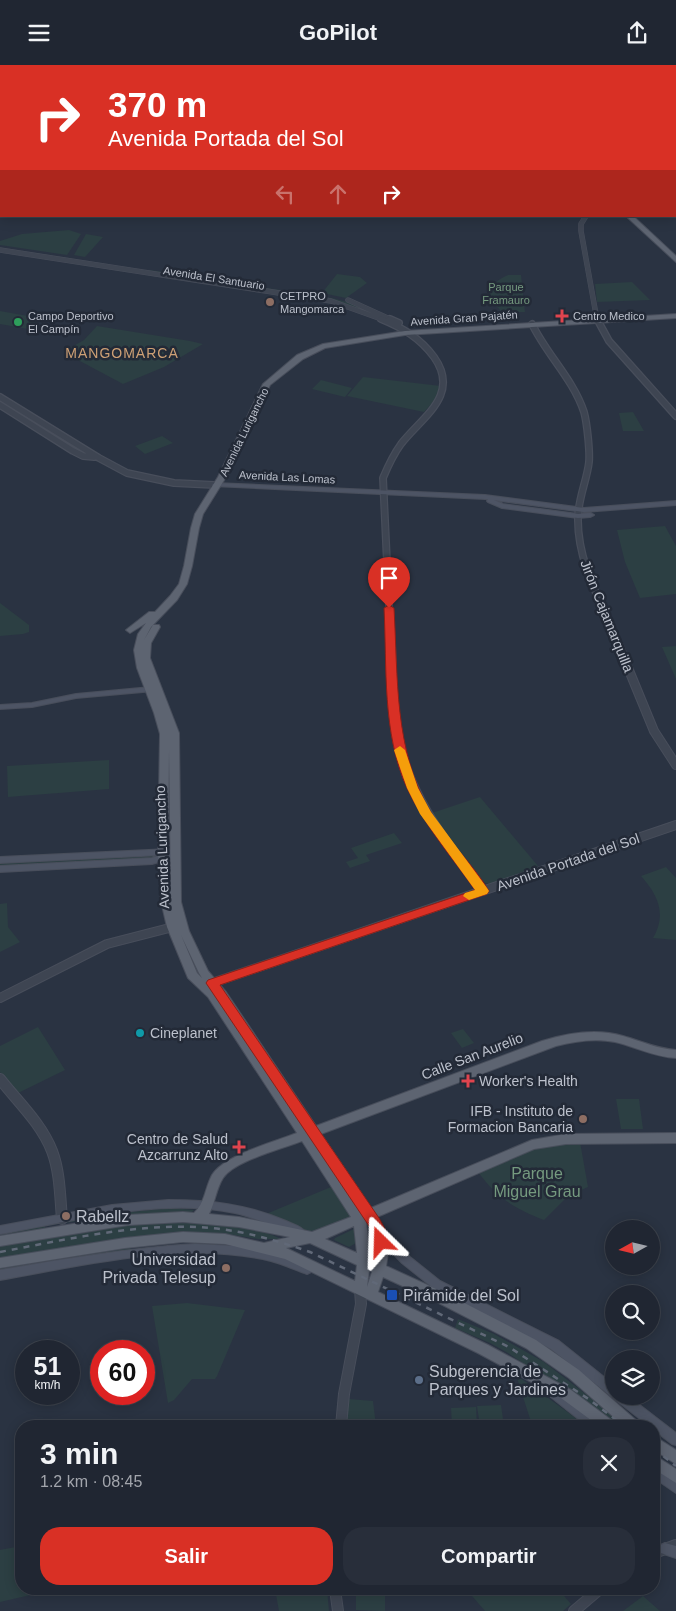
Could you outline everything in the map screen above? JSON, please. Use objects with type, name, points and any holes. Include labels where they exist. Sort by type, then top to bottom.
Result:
[{"type":"main road","points":[[630,217],[676,261]]},
{"type":"main road","points":[[635,217],[676,255]]},
{"type":"main road","name":"Avenida Gran Pajatén","points":[[412,333],[676,315]]},
{"type":"main road","name":"Avenida Lurigancho","points":[[362,1294],[381,1269],[382,1248],[380,1232],[364,1218],[310,1133],[208,985],[204,973],[177,926],[176,902],[169,854],[165,733],[161,716],[139,661],[138,645],[146,629],[182,585],[218,483],[267,384],[300,357],[323,346],[412,333]]},
{"type":"main road","name":"Avenida Las Lomas","points":[[218,483],[480,497],[502,506],[578,513],[676,508]]},
{"type":"main road","name":"Avenida Las Lomas","points":[[578,513],[676,503]]},
{"type":"main road","name":"Avenida Lurigancho","points":[[169,854],[174,733],[146,658],[145,648],[154,630],[188,587],[192,556]]},
{"type":"main road","points":[[130,630],[170,600]]},
{"type":"main road","points":[[0,707],[32,705],[76,696],[151,689]]},
{"type":"main road","points":[[0,860],[169,854]]},
{"type":"main road","points":[[0,869],[152,861],[169,854]]},
{"type":"main road","name":"Calle San Aurelio","points":[[207,1206],[214,1179],[224,1167],[238,1160],[546,1044],[568,1038],[592,1035],[612,1037],[652,1051],[676,1054]]},
{"type":"main road","points":[[0,1275],[148,1252],[193,1247],[262,1247],[309,1236],[364,1218],[524,1148],[542,1142],[566,1139],[676,1137]]},
{"type":"main road","points":[[197,1218],[204,1213],[207,1206]]},
{"type":"main road","points":[[0,1230],[62,1219],[152,1207],[207,1206],[248,1212],[309,1236],[381,1269],[531,1344],[574,1374],[626,1420]]},
{"type":"main road","points":[[0,1241],[128,1220],[197,1218],[239,1222],[309,1236]]},
{"type":"main road","name":"Avenida Lurigancho","points":[[362,1294],[364,1218]]},
{"type":"main road","points":[[380,1232],[406,1260],[436,1284],[554,1345],[605,1385]]},
{"type":"main road","points":[[0,1263],[125,1243],[175,1238],[226,1239],[262,1247],[299,1259],[362,1294]]},
{"type":"main road","points":[[193,1247],[256,1254],[283,1260],[476,1346],[566,1394],[601,1420]]},
{"type":"main road","points":[[543,1382],[565,1403],[587,1420]]},
{"type":"main road","points":[[631,1405],[650,1420]]},
{"type":"main road","points":[[660,1428],[676,1440]]},
{"type":"main road","points":[[660,1446],[676,1458]]},
{"type":"main road","points":[[660,1465],[676,1477]]},
{"type":"main road","points":[[660,1475],[676,1487]]},
{"type":"street","points":[[585,217],[581,224],[581,231],[597,320],[609,341],[676,416]]},
{"type":"street","name":"Avenida El Santuario","points":[[0,248],[306,294],[350,304],[412,333],[443,370],[446,386],[434,406],[401,443],[389,461],[384,478],[387,589],[398,742],[412,788],[426,814],[483,891]]},
{"type":"street","name":"Jirón Cajamarquilla","points":[[532,324],[542,344],[564,371],[584,413],[589,460],[578,513],[579,538],[586,566],[654,731],[662,747],[676,765]]},
{"type":"street","name":"Avenida Las Lomas","points":[[0,397],[98,458],[127,473],[174,483],[218,483]]},
{"type":"street","name":"Avenida Las Lomas","points":[[0,405],[82,456],[98,458]]},
{"type":"street","points":[[40,429],[47,426]]},
{"type":"street","points":[[63,444],[71,441]]},
{"type":"street","name":"Avenida Portada del Sol","points":[[208,985],[676,825]]},
{"type":"street","points":[[0,997],[107,944],[177,926]]},
{"type":"street","points":[[0,1079],[36,1125],[51,1149],[55,1161],[62,1219]]},
{"type":"street","points":[[342,1420],[344,1394],[362,1294]]},
{"type":"street","points":[[336,1595],[338,1611]]},
{"type":"street","points":[[574,1611],[593,1595]]},
{"type":"green space","points":[[69,230],[81,234],[67,255],[0,245],[0,241],[22,234]]},
{"type":"green space","points":[[86,234],[103,237],[85,257],[74,255]]},
{"type":"green space","points":[[148,271],[332,298],[354,304],[394,322],[340,302]]},
{"type":"green space","points":[[337,274],[360,277],[367,283],[346,298],[322,293]]},
{"type":"green space","name":"Parque Framauro","points":[[508,275],[521,275],[525,312],[501,312],[490,298],[490,289]]},
{"type":"green space","points":[[632,282],[650,300],[597,302],[595,284]]},
{"type":"green space","name":"Campo Deportivo El Campín","points":[[0,311],[39,318],[28,329],[0,324]]},
{"type":"green space","points":[[97,326],[203,344],[164,367],[123,384],[63,352],[84,340]]},
{"type":"green space","points":[[363,377],[441,386],[435,400],[424,412],[347,396]]},
{"type":"green space","points":[[321,380],[352,388],[345,397],[312,389]]},
{"type":"green space","points":[[633,412],[644,431],[623,431],[619,413]]},
{"type":"green space","points":[[162,436],[173,443],[145,454],[135,446]]},
{"type":"green space","points":[[665,526],[676,546],[676,594],[640,598],[625,562],[617,530]]},
{"type":"green space","points":[[0,603],[29,625],[29,632],[0,636]]},
{"type":"green space","points":[[676,646],[676,679],[662,647]]},
{"type":"green space","points":[[109,760],[109,789],[8,797],[7,766]]},
{"type":"green space","points":[[480,797],[538,866],[491,884],[481,880],[432,813]]},
{"type":"green space","points":[[394,833],[402,843],[366,855],[370,861],[350,868],[346,862],[358,858],[351,848]]},
{"type":"green space","points":[[155,855],[157,859],[0,867],[0,862]]},
{"type":"green space","points":[[666,867],[676,878],[676,940],[653,938],[659,921],[659,905],[652,890],[641,876]]},
{"type":"green space","points":[[7,903],[8,927],[20,942],[0,952],[0,904]]},
{"type":"green space","points":[[38,1027],[65,1070],[16,1094],[0,1072],[0,1046]]},
{"type":"green space","points":[[463,1029],[474,1043],[462,1048],[451,1033]]},
{"type":"green space","points":[[616,1099],[639,1099],[643,1129],[621,1129]]},
{"type":"green space","name":"Parque Miguel Grau","points":[[580,1142],[588,1187],[568,1196],[544,1220],[507,1202],[478,1172],[543,1146]]},
{"type":"green space","points":[[331,1187],[351,1217],[310,1233],[266,1214]]},
{"type":"green space","points":[[172,1208],[194,1210],[191,1213],[115,1218],[110,1216],[45,1226],[45,1229],[0,1237],[0,1232],[109,1214]]},
{"type":"green space","points":[[175,1221],[215,1223],[243,1227],[281,1239],[258,1239],[227,1234],[171,1233],[134,1237],[0,1260],[0,1244],[128,1224]]},
{"type":"green space","points":[[354,1229],[356,1243],[349,1247],[334,1240],[335,1238]]},
{"type":"green space","points":[[131,1247],[130,1250],[0,1271],[0,1267]]},
{"type":"green space","points":[[187,1303],[245,1310],[215,1379],[192,1379],[174,1400],[168,1403],[152,1306]]},
{"type":"green space","points":[[458,1319],[494,1334],[544,1362],[619,1420],[605,1420],[508,1353],[455,1328]]},
{"type":"green space","points":[[516,1375],[579,1420],[530,1420]]},
{"type":"green space","points":[[349,1399],[373,1401],[375,1420],[346,1420]]},
{"type":"green space","points":[[501,1405],[503,1420],[479,1420],[477,1406]]},
{"type":"green space","points":[[476,1407],[477,1420],[452,1420],[451,1408]]},
{"type":"green space","points":[[15,1547],[15,1595],[31,1595],[0,1602],[0,1550]]},
{"type":"green space","points":[[276,1595],[328,1595],[329,1611],[279,1611]]},
{"type":"green space","points":[[356,1595],[385,1595],[385,1611],[356,1610]]},
{"type":"green space","points":[[471,1595],[563,1595],[571,1604],[563,1611],[485,1611]]},
{"type":"green space","points":[[643,1596],[660,1611],[623,1611]]},
{"type":"railway","points":[[0,1252],[78,1237],[158,1227],[211,1228],[236,1231],[274,1240],[310,1252],[509,1347],[590,1400],[616,1420]]},
{"type":"railway","points":[[660,1454],[676,1466]]},
{"type":"slow traffic","points":[[400,750],[412,788],[426,814],[483,891],[469,896]]},
{"type":"place","name":"CETPRO Mangomarca","points":[[270,302]]},
{"type":"place","name":"Centro Medico","points":[[562,316]]},
{"type":"place","name":"Campo Deportivo El Campín","points":[[18,322]]},
{"type":"place","name":"Cineplanet","points":[[140,1033]]},
{"type":"place","name":"Worker's Health","points":[[468,1081]]},
{"type":"place","name":"IFB - Instituto de Formacion Bancaria","points":[[583,1119]]},
{"type":"place","name":"Centro de Salud Azcarrunz Alto","points":[[239,1147]]},
{"type":"place","name":"Rabellz","points":[[66,1216]]},
{"type":"place","name":"Universidad Privada Telesup","points":[[226,1268]]},
{"type":"place","name":"Pirámide del Sol","points":[[392,1295]]},
{"type":"place","name":"Subgerencia de Parques y Jardines","points":[[419,1380]]},
{"type":"district","name":"MANGOMARCA","points":[[122,353]]},
{"type":"route","points":[[381,1242],[380,1232],[374,1222],[220,992],[212,983],[483,891],[426,814],[412,788],[402,758],[395,723],[389,608]]}]
